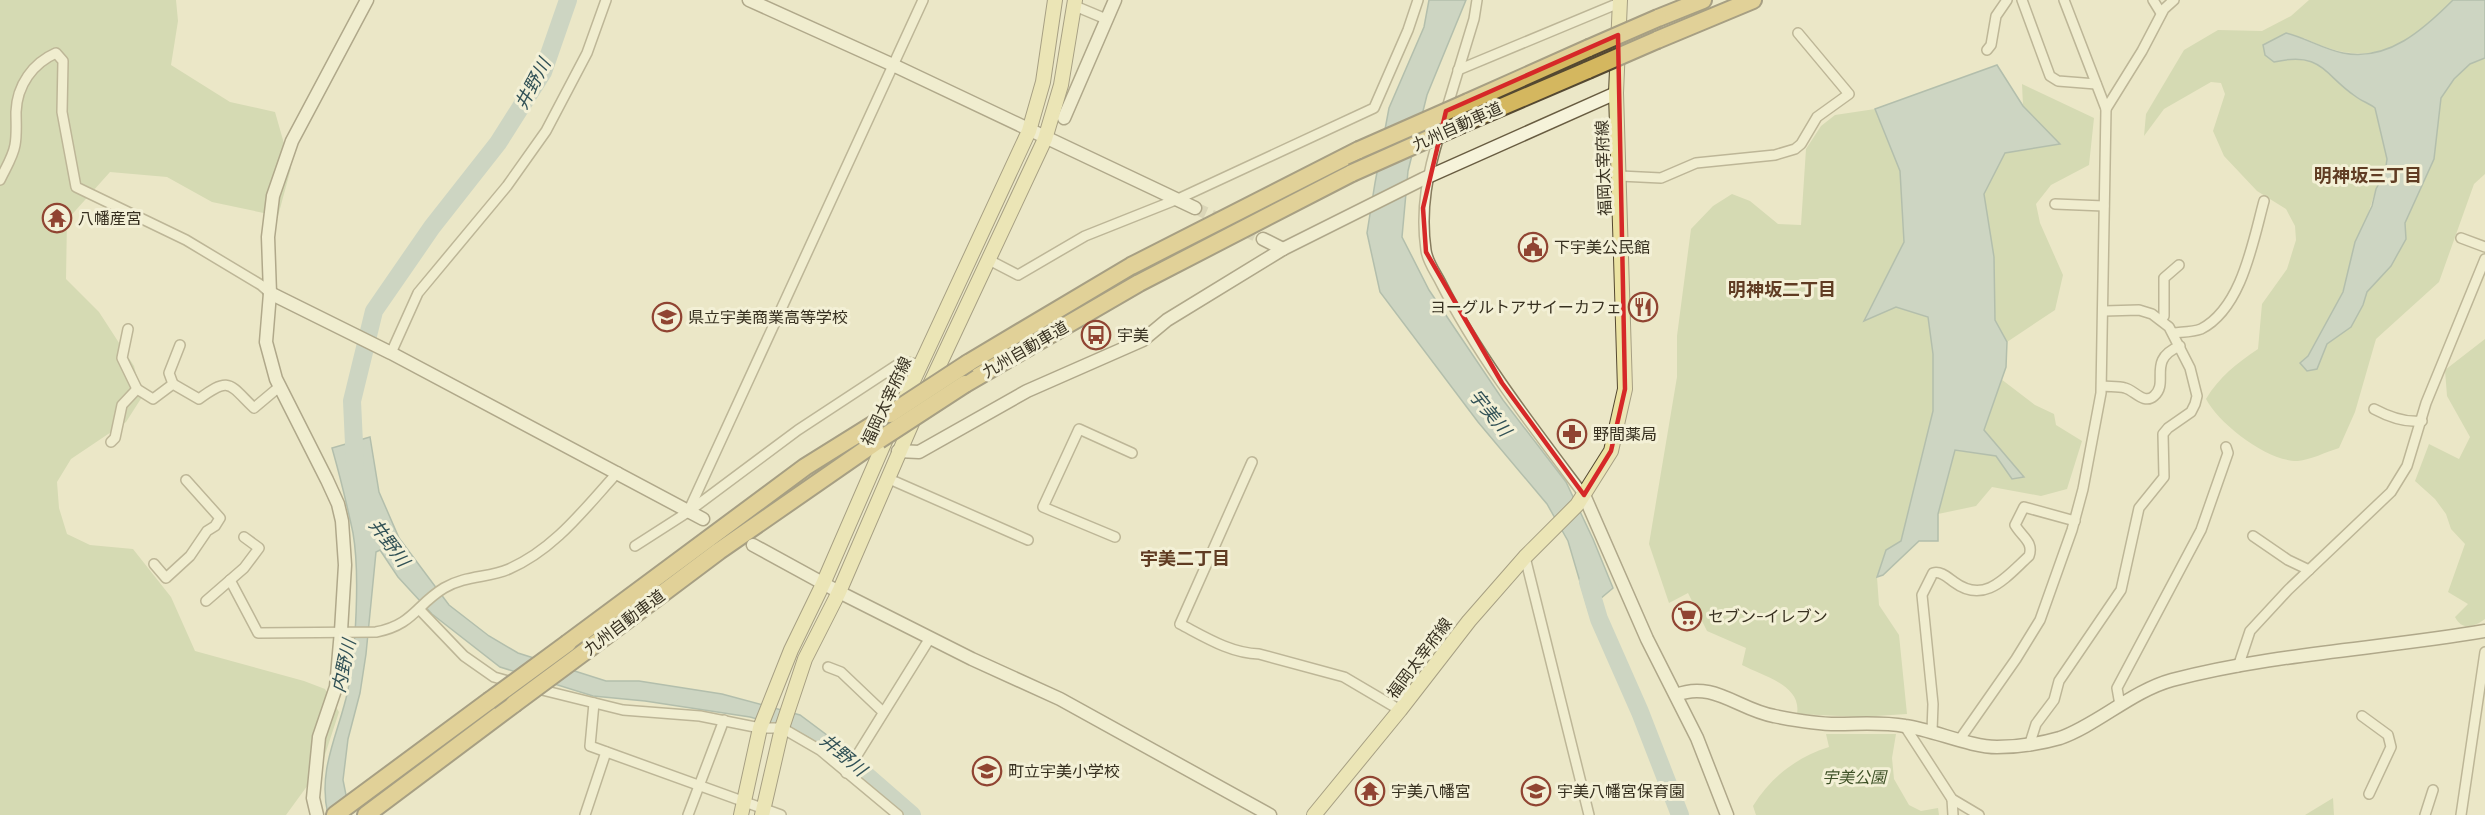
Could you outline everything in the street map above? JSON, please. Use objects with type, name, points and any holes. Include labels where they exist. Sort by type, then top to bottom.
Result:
[{"type":"highway","name":"九州自動車道","points":[[368,813],[719,551],[879,440],[965,384],[1139,283],[1352,173],[1753,0]]},
{"type":"highway","name":"九州自動車道","points":[[335,815],[796,473],[968,363],[1131,266],[1359,150],[1700,1]]},
{"type":"main road","name":"福岡太宰府線","points":[[742,809],[760,728],[791,650],[823,584],[876,460],[1029,131],[1043,82],[1055,0]]},
{"type":"main road","name":"福岡太宰府線","points":[[1314,815],[1400,710],[1468,621],[1580,500],[1611,451],[1625,389],[1616,93],[1620,2]]},
{"type":"main road","name":"福岡太宰府線","points":[[763,811],[782,728],[805,659],[839,592],[898,451],[1045,139],[1061,86],[1075,3]]},
{"type":"street","points":[[316,815],[313,798],[319,737],[336,687],[344,631],[345,565],[342,521],[338,504],[279,387],[266,342],[270,293],[268,237],[273,196],[292,141],[367,0]]},
{"type":"street","points":[[390,352],[418,293],[507,186],[546,131],[587,53],[606,0]]},
{"type":"street","points":[[749,0],[893,65],[1045,139],[1195,208]]},
{"type":"street","points":[[688,512],[923,0]]},
{"type":"street","points":[[1064,118],[1115,0]]},
{"type":"street","points":[[989,260],[1018,275],[1085,236],[1178,199],[1374,108],[1408,30],[1418,0]]},
{"type":"street","points":[[1477,0],[1474,19],[1426,178],[1423,208],[1426,252],[1449,298],[1580,500],[1697,738],[1726,815]]},
{"type":"street","points":[[1987,50],[1991,45],[1996,16],[2007,0]]},
{"type":"street","points":[[2022,0],[2050,76],[2058,81],[2096,84]]},
{"type":"street","points":[[1960,739],[2040,620],[2067,547],[2083,489],[2102,386],[2106,109],[2064,0]]},
{"type":"street","points":[[2153,0],[2161,13]]},
{"type":"street","points":[[2106,109],[2142,51],[2161,13],[2175,0]]},
{"type":"street","points":[[1458,70],[1620,2]]},
{"type":"street","points":[[1075,3],[1106,19]]},
{"type":"street","points":[[1620,176],[1661,178],[1696,163],[1775,155],[1795,149],[1801,144],[1817,117],[1849,94],[1798,33]]},
{"type":"street","points":[[0,180],[14,149],[18,130],[16,111],[24,82],[44,57],[56,53],[63,61],[62,112],[76,187],[186,240],[261,285],[270,293],[390,352],[703,519]]},
{"type":"street","points":[[898,451],[919,452],[1027,391],[1143,340],[1167,320],[1283,249],[1362,208],[1616,93]]},
{"type":"street","points":[[2174,333],[2199,330],[2214,319],[2226,305],[2244,276],[2264,201]]},
{"type":"street","points":[[2055,204],[2104,206]]},
{"type":"street","points":[[2462,238],[2485,247]]},
{"type":"street","points":[[1263,239],[1283,249]]},
{"type":"street","points":[[2238,667],[2250,632],[2309,570],[2391,492],[2407,466],[2426,404],[2485,260]]},
{"type":"street","points":[[2161,320],[2164,316],[2164,278],[2179,265]]},
{"type":"street","points":[[2029,746],[2036,724],[2054,700],[2059,681],[2121,590],[2139,508],[2164,477],[2163,434],[2191,412],[2197,396],[2190,368],[2174,333],[2161,320],[2139,310],[2104,311]]},
{"type":"street","points":[[128,329],[122,358],[137,389],[153,399],[173,384]]},
{"type":"street","points":[[180,345],[169,374],[173,384],[199,399],[224,384],[232,387],[254,408],[279,387]]},
{"type":"street","points":[[2102,386],[2127,388],[2139,397],[2151,398],[2158,388],[2163,358],[2168,352],[2180,346]]},
{"type":"street","points":[[635,546],[688,512],[798,430],[903,361],[921,365]]},
{"type":"street","points":[[111,442],[115,438],[122,405],[137,389]]},
{"type":"street","points":[[2374,409],[2391,418],[2413,422],[2422,421]]},
{"type":"street","points":[[1115,537],[1043,507],[1079,429],[1132,453]]},
{"type":"street","points":[[2120,705],[2117,688],[2201,530],[2228,453],[2226,447]]},
{"type":"street","points":[[1252,462],[1180,624],[1223,646],[1246,654],[1259,654],[1344,677],[1400,710]]},
{"type":"street","points":[[230,580],[258,633],[376,632],[393,628],[405,622],[443,589],[468,577],[507,570],[539,554],[563,532],[618,472]]},
{"type":"street","points":[[887,478],[1028,540]]},
{"type":"street","points":[[154,564],[166,578],[190,556],[207,531],[215,526],[220,518],[186,480]]},
{"type":"street","points":[[1932,731],[1934,704],[1922,595],[1933,573],[1943,574],[1964,590],[1982,591],[1991,588],[2030,556],[2031,544],[2015,525],[2024,507],[2074,521]]},
{"type":"street","points":[[2253,536],[2288,560],[2309,570]]},
{"type":"street","points":[[206,601],[244,568],[259,548],[244,537]]},
{"type":"street","points":[[753,545],[823,584],[930,638],[1023,684],[1060,699],[1270,815]]},
{"type":"street","points":[[1525,558],[1589,815]]},
{"type":"street","points":[[419,609],[464,656],[494,677],[623,710],[671,713],[724,720],[760,728],[782,728],[820,750],[898,815]]},
{"type":"street","points":[[1677,695],[1690,690],[1704,690],[1761,714],[1786,719],[1834,724],[1904,725],[1994,747],[2029,746],[2062,737],[2169,681],[2293,656],[2418,642],[2485,631]]},
{"type":"street","points":[[847,772],[930,638]]},
{"type":"street","points":[[2461,815],[2485,652]]},
{"type":"street","points":[[828,667],[841,672],[883,712]]},
{"type":"street","points":[[594,703],[590,746],[699,784],[742,809],[781,815]]},
{"type":"street","points":[[2362,716],[2388,735],[2391,747],[2369,794]]},
{"type":"street","points":[[688,815],[724,720]]},
{"type":"street","points":[[1904,725],[1952,799],[1980,815]]},
{"type":"street","points":[[585,815],[606,752]]},
{"type":"street","points":[[2425,815],[2433,790]]},
{"type":"street","points":[[1952,799],[1953,815]]},
{"type":"highlighted area","points":[[1618,35],[1625,389],[1611,451],[1584,495],[1502,383],[1426,252],[1423,208],[1446,111]]},
{"type":"green space","points":[[0,0],[176,0],[178,21],[171,65],[230,102],[275,112],[291,168],[278,216],[212,202],[167,177],[110,172],[67,220],[66,279],[99,312],[134,366],[142,397],[126,422],[71,459],[57,482],[59,508],[67,534],[90,545],[133,549],[171,597],[195,651],[325,689],[339,712],[321,767],[286,815],[0,815]]},
{"type":"green space","points":[[2309,0],[2453,0],[2419,31],[2385,49],[2367,53],[2348,53],[2327,48],[2304,38],[2274,61],[2302,59],[2312,62],[2320,66],[2357,98],[2375,108],[2387,159],[2385,174],[2376,189],[2343,292],[2308,356],[2300,363],[2317,369],[2327,344],[2351,327],[2367,292],[2391,266],[2406,239],[2405,223],[2434,159],[2441,98],[2454,79],[2470,64],[2485,58],[2485,174],[2474,184],[2439,282],[2376,339],[2355,412],[2339,448],[2298,461],[2286,460],[2273,455],[2246,440],[2212,409],[2206,399],[2229,371],[2258,349],[2262,304],[2287,269],[2296,240],[2295,226],[2286,209],[2257,191],[2224,156],[2213,131],[2225,94],[2221,83],[2211,82],[2164,109],[2144,136],[2146,114],[2184,50],[2218,30],[2262,31],[2291,16]]},
{"type":"green space","points":[[2022,84],[2094,118],[2089,165],[2051,185],[2036,204],[2040,223],[2063,275],[2055,310],[2007,342],[1995,320],[1994,257],[1983,194],[2005,153],[2059,144],[2023,106]]},
{"type":"green space","points":[[1875,109],[1900,171],[1904,242],[1864,320],[1896,307],[1928,317],[1933,354],[1933,411],[1901,541],[1886,550],[1877,577],[1879,605],[1899,635],[1907,714],[1860,717],[1797,714],[1797,704],[1787,689],[1742,665],[1746,648],[1707,631],[1688,593],[1669,603],[1649,544],[1677,377],[1677,336],[1691,229],[1713,206],[1732,194],[1750,201],[1778,224],[1801,225],[1806,149],[1821,126],[1835,115]]},
{"type":"green space","points":[[2485,339],[2485,619],[2477,624],[2465,626],[2455,617],[2468,604],[2448,592],[2465,544],[2451,529],[2446,514],[2435,499],[2415,481],[2429,444],[2459,459],[2470,437],[2447,396],[2445,370]]},
{"type":"green space","points":[[2001,379],[2035,405],[2054,414],[2056,425],[2082,441],[2067,489],[2041,496],[1992,487],[1976,506],[1938,514],[1954,450],[1996,456],[2012,479],[1984,430]]},
{"type":"green space","name":"宇美公園","points":[[1826,734],[1896,734],[1892,758],[1894,779],[1909,805],[1921,811],[1938,808],[1939,815],[1756,815],[1753,806],[1777,777],[1806,756],[1829,747]]},
{"type":"green space","points":[[2333,798],[2334,815],[2305,815]]},
{"type":"water","points":[[1429,0],[1466,0],[1427,95],[1408,171],[1402,237],[1429,290],[1503,400],[1566,482],[1613,588],[1588,609],[1568,541],[1547,504],[1478,422],[1380,292],[1367,233],[1375,183],[1389,108],[1424,27]]},
{"type":"water","points":[[2453,0],[2485,0],[2485,58],[2470,64],[2454,79],[2441,98],[2434,159],[2405,223],[2406,239],[2391,266],[2367,292],[2351,327],[2327,344],[2317,369],[2307,371],[2300,363],[2308,356],[2343,292],[2355,242],[2372,206],[2376,189],[2385,173],[2387,159],[2375,108],[2357,98],[2312,62],[2290,59],[2274,62],[2265,55],[2263,45],[2286,33],[2343,53],[2375,53],[2404,41],[2430,22]]},
{"type":"water","points":[[1997,65],[2023,106],[2060,144],[2005,153],[1984,194],[1994,257],[1995,320],[2007,342],[2006,367],[1984,430],[2024,477],[2012,479],[1996,456],[1955,450],[1938,514],[1938,541],[1919,541],[1883,575],[1877,577],[1886,550],[1901,541],[1933,411],[1933,354],[1928,317],[1896,307],[1864,321],[1904,242],[1900,171],[1875,109]]},
{"type":"water","points":[[370,437],[379,492],[399,538],[449,605],[489,636],[518,653],[606,681],[639,681],[722,694],[800,715],[863,762],[859,777],[811,739],[793,729],[750,717],[645,701],[593,696],[500,667],[432,614],[398,577],[380,550],[376,552],[366,654],[360,693],[348,739],[343,780],[350,815],[328,815],[325,782],[330,751],[344,706],[351,673],[357,590],[353,533],[332,448]]},
{"type":"waterway","name":"井野川","points":[[355,465],[352,401],[374,311],[432,227],[498,143],[543,72],[568,0]]},
{"type":"waterway","name":"宇美川","points":[[1588,582],[1599,619],[1640,712],[1680,815]]},
{"type":"waterway","name":"井野川","points":[[843,755],[912,815]]},
{"type":"tunnel","points":[[1195,208],[1263,239]]},
{"type":"place","name":"八幡産宮","points":[[57,218]]},
{"type":"place","name":"下宇美公民館","points":[[1533,247]]},
{"type":"place","name":"ヨーグルトアサイーカフェ","points":[[1643,307]]},
{"type":"place","name":"県立宇美商業高等学校","points":[[667,317]]},
{"type":"place","name":"宇美","points":[[1096,335]]},
{"type":"place","name":"野間薬局","points":[[1572,434]]},
{"type":"place","name":"セブン-イレブン","points":[[1687,616]]},
{"type":"place","name":"町立宇美小学校","points":[[987,771]]},
{"type":"place","name":"宇美八幡宮","points":[[1370,791]]},
{"type":"place","name":"宇美八幡宮保育園","points":[[1536,791]]},
{"type":"district","name":"明神坂三丁目","points":[[2368,176]]},
{"type":"district","name":"明神坂二丁目","points":[[1782,290]]},
{"type":"district","name":"宇美二丁目","points":[[1185,559]]},
{"type":"water label","name":"内野川","points":[[344,666]]}]
